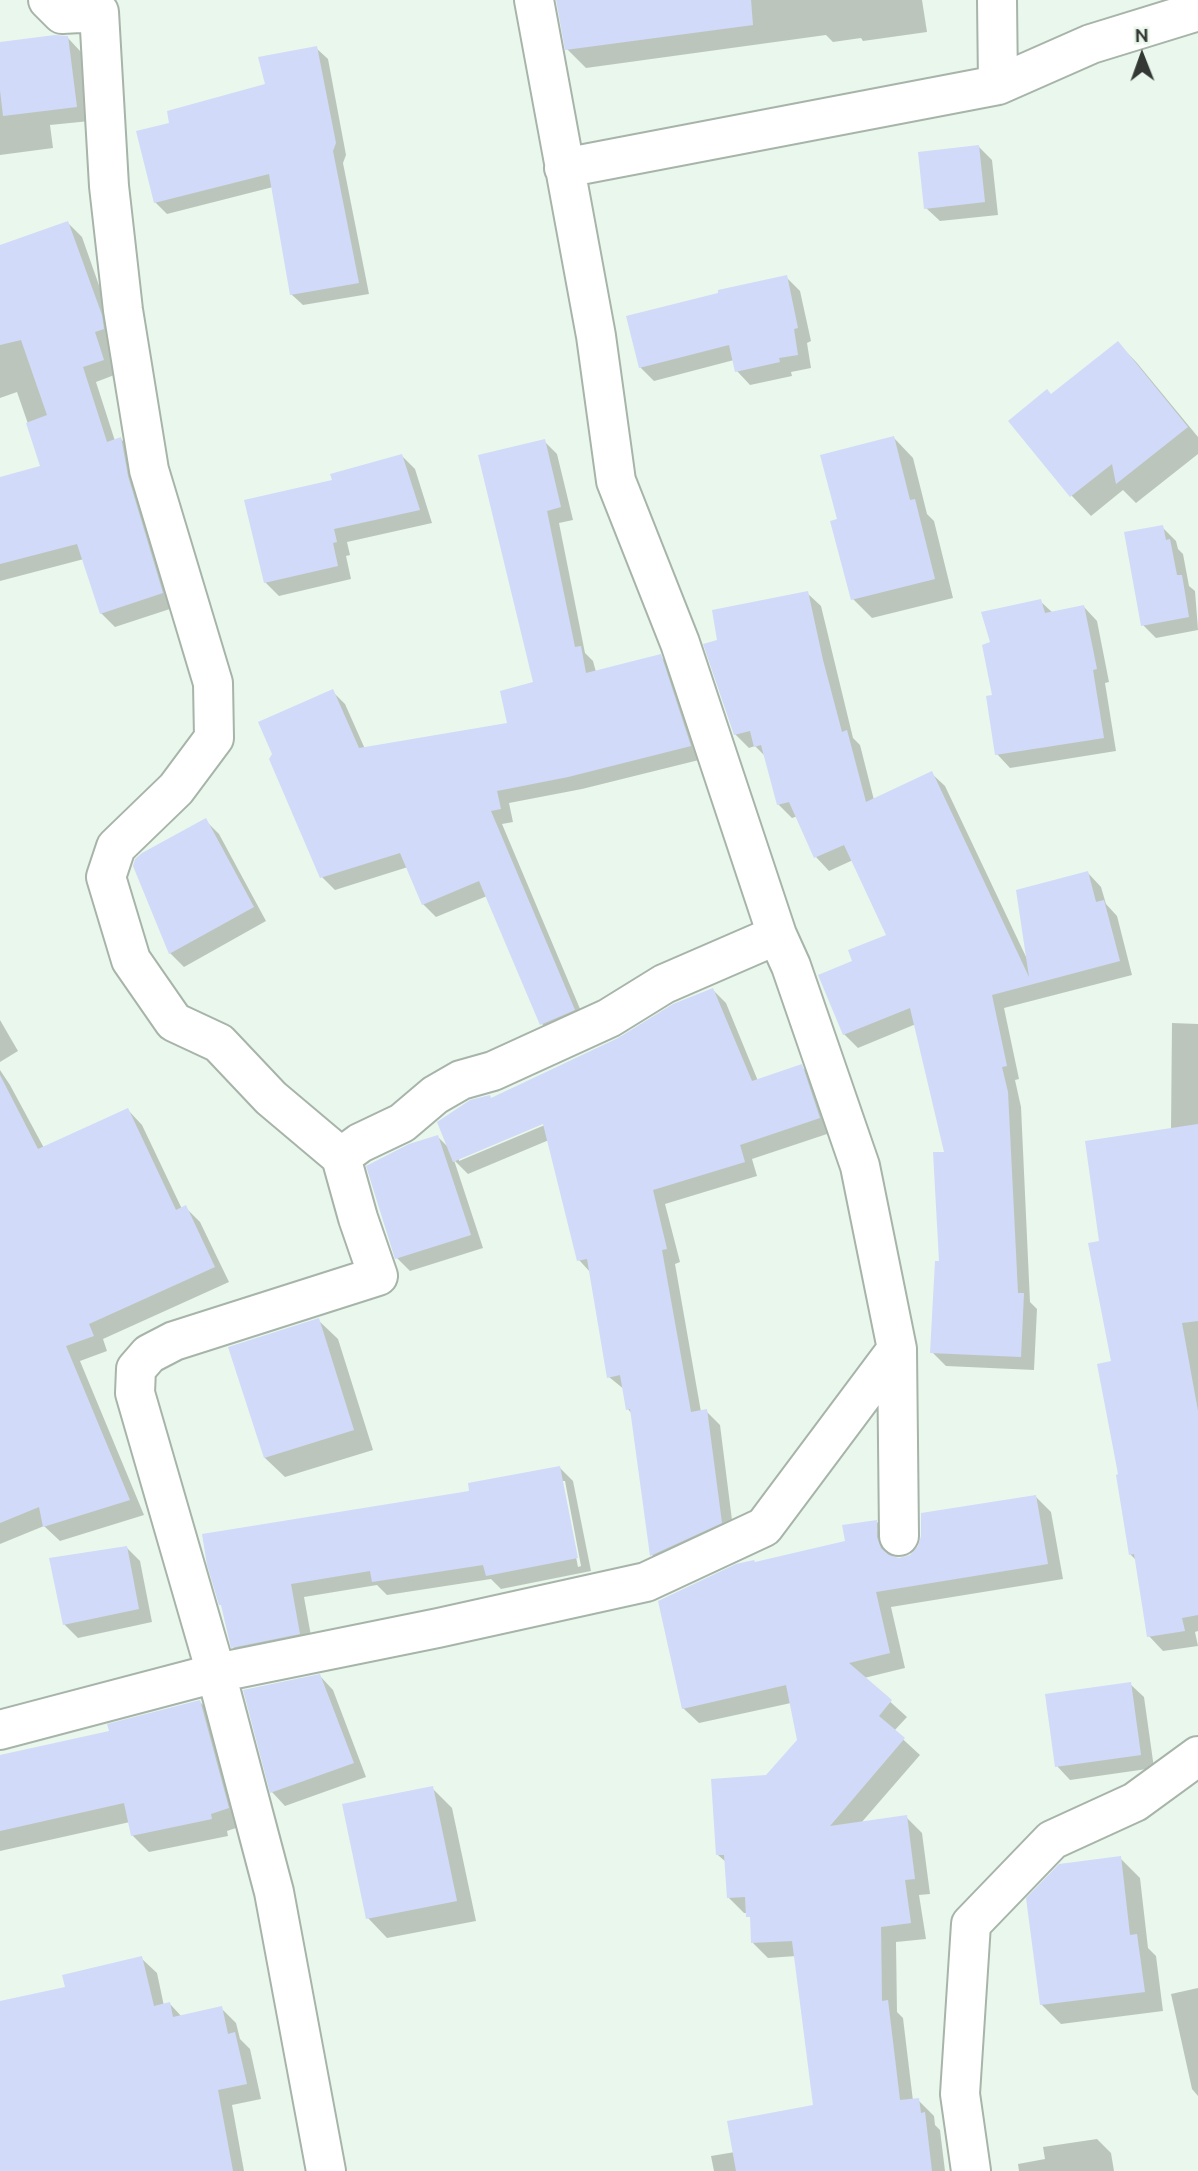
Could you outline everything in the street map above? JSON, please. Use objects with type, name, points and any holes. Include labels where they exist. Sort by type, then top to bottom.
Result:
[{"type":"street","points":[[47,0],[62,14],[99,12],[108,186],[123,310],[149,470],[213,683],[214,738],[176,789],[116,847],[106,877],[131,960],[174,1022],[219,1043],[271,1098],[341,1157],[358,1218],[379,1276],[174,1341],[149,1354],[136,1369],[135,1393],[216,1673],[274,1892],[326,2171]]},
{"type":"street","points":[[534,0],[596,336],[616,481],[680,643],[777,935],[791,966],[860,1166],[897,1349],[899,1535]]},
{"type":"street","points":[[997,0],[998,85]]},
{"type":"street","points":[[564,168],[998,85],[1091,44],[1198,11]]},
{"type":"street","points":[[341,1157],[360,1143],[402,1123],[435,1095],[461,1080],[493,1071],[609,1018],[664,984],[777,935]]},
{"type":"street","points":[[0,1730],[216,1673],[646,1582],[764,1527],[897,1349]]},
{"type":"street","points":[[971,2171],[960,2094],[971,1924],[1052,1840],[1135,1802],[1198,1756]]},
{"type":"building","points":[[556,0],[751,0],[753,25],[565,50]]},
{"type":"building","points":[[55,35],[68,36],[77,107],[3,116],[0,42]]},
{"type":"building","points":[[317,46],[336,143],[333,151],[359,283],[290,295],[269,174],[154,203],[136,131],[169,123],[167,111],[265,84],[258,57]]},
{"type":"building","points":[[979,145],[985,202],[924,209],[918,152]]},
{"type":"building","points":[[68,221],[102,315],[104,329],[95,332],[104,360],[83,367],[107,442],[121,437],[128,476],[163,593],[100,614],[77,544],[0,564],[0,477],[40,466],[26,423],[47,415],[21,340],[0,345],[0,245]]},
{"type":"building","points":[[787,275],[798,328],[794,329],[798,355],[735,372],[729,345],[639,368],[626,316],[718,293],[718,290]]},
{"type":"building","points":[[1118,341],[1188,427],[1116,484],[1112,464],[1070,497],[1008,421],[1047,389],[1051,394]]},
{"type":"building","points":[[894,436],[910,500],[915,499],[935,579],[851,600],[830,521],[837,519],[820,455]]},
{"type":"building","points":[[545,439],[561,507],[547,511],[575,647],[581,646],[586,673],[661,654],[691,746],[568,777],[497,791],[501,809],[491,811],[575,1010],[540,1025],[479,881],[422,905],[400,853],[320,878],[269,759],[272,754],[258,722],[333,689],[359,748],[507,723],[500,691],[533,682],[478,455]]},
{"type":"building","points":[[402,454],[420,510],[334,529],[337,542],[333,543],[338,566],[264,583],[244,500],[332,480],[330,474]]},
{"type":"building","points":[[1163,525],[1166,540],[1170,539],[1177,575],[1182,575],[1189,617],[1141,626],[1124,532]]},
{"type":"building","points":[[808,591],[842,732],[847,730],[866,802],[932,771],[1029,977],[1016,890],[1088,871],[1096,902],[1104,900],[1120,961],[992,995],[1007,1066],[1002,1067],[1008,1092],[1018,1293],[1024,1293],[1021,1357],[930,1353],[935,1261],[939,1261],[933,1152],[944,1152],[910,1008],[843,1035],[818,975],[852,961],[848,950],[886,935],[844,845],[814,858],[789,802],[777,805],[761,745],[754,747],[750,731],[734,735],[703,644],[717,640],[712,610]]},
{"type":"building","points":[[1041,599],[1045,613],[1084,605],[1097,669],[1093,670],[1104,738],[995,755],[986,696],[992,695],[982,645],[990,642],[981,612]]},
{"type":"building","points":[[206,818],[254,907],[169,954],[133,866],[135,859],[142,853]]},
{"type":"building","points":[[713,988],[752,1081],[802,1064],[820,1118],[740,1145],[745,1162],[653,1190],[667,1249],[662,1250],[691,1412],[707,1409],[722,1523],[650,1556],[630,1409],[626,1410],[620,1375],[607,1378],[587,1259],[577,1261],[543,1124],[453,1162],[437,1122],[470,1100],[490,1095],[491,1098],[618,1038],[673,1004]]},
{"type":"building","points":[[0,1075],[38,1149],[128,1108],[176,1210],[186,1205],[215,1267],[89,1324],[94,1336],[66,1346],[130,1500],[43,1527],[39,1507],[0,1523]]},
{"type":"building","points":[[1198,1124],[1198,1321],[1182,1323],[1198,1411],[1198,1615],[1182,1618],[1185,1631],[1147,1637],[1134,1554],[1129,1555],[1116,1475],[1118,1474],[1097,1364],[1111,1361],[1088,1243],[1099,1241],[1085,1141]]},
{"type":"building","points":[[438,1135],[471,1235],[395,1259],[366,1166],[409,1144]]},
{"type":"building","points":[[319,1318],[354,1430],[264,1458],[228,1347]]},
{"type":"building","points":[[560,1466],[578,1558],[486,1576],[483,1565],[372,1582],[370,1571],[291,1584],[300,1634],[231,1648],[221,1605],[207,1565],[202,1534],[469,1491],[468,1483]]},
{"type":"building","points":[[1036,1495],[1048,1564],[876,1592],[890,1653],[849,1663],[892,1700],[879,1716],[905,1738],[830,1826],[907,1815],[915,1879],[905,1880],[911,1923],[881,1927],[882,2001],[888,2000],[900,2100],[919,2098],[921,2113],[925,2112],[932,2171],[736,2171],[727,2121],[813,2105],[792,1941],[751,1943],[750,1917],[746,1917],[745,1897],[727,1898],[724,1855],[716,1855],[711,1779],[766,1775],[797,1740],[786,1685],[682,1709],[658,1601],[736,1564],[845,1541],[842,1525],[877,1520],[877,1537],[881,1548],[889,1555],[899,1558],[910,1555],[918,1546],[921,1536],[921,1513]]},
{"type":"building","points":[[127,1546],[139,1609],[63,1625],[49,1558]]},
{"type":"building","points":[[320,1674],[354,1763],[270,1793],[243,1690]]},
{"type":"building","points":[[1131,1682],[1141,1755],[1055,1767],[1045,1694]]},
{"type":"building","points":[[200,1700],[229,1808],[211,1814],[212,1819],[131,1836],[124,1803],[0,1831],[0,1755],[109,1731],[107,1724]]},
{"type":"building","points":[[433,1786],[457,1901],[366,1919],[342,1804]]},
{"type":"building","points":[[1121,1856],[1130,1935],[1137,1934],[1145,1992],[1040,2005],[1026,1898],[1059,1864]]},
{"type":"building","points":[[142,1956],[154,2006],[170,2002],[173,2017],[222,2006],[228,2034],[235,2032],[247,2084],[218,2090],[233,2171],[0,2171],[0,2001],[65,1987],[62,1975]]}]
